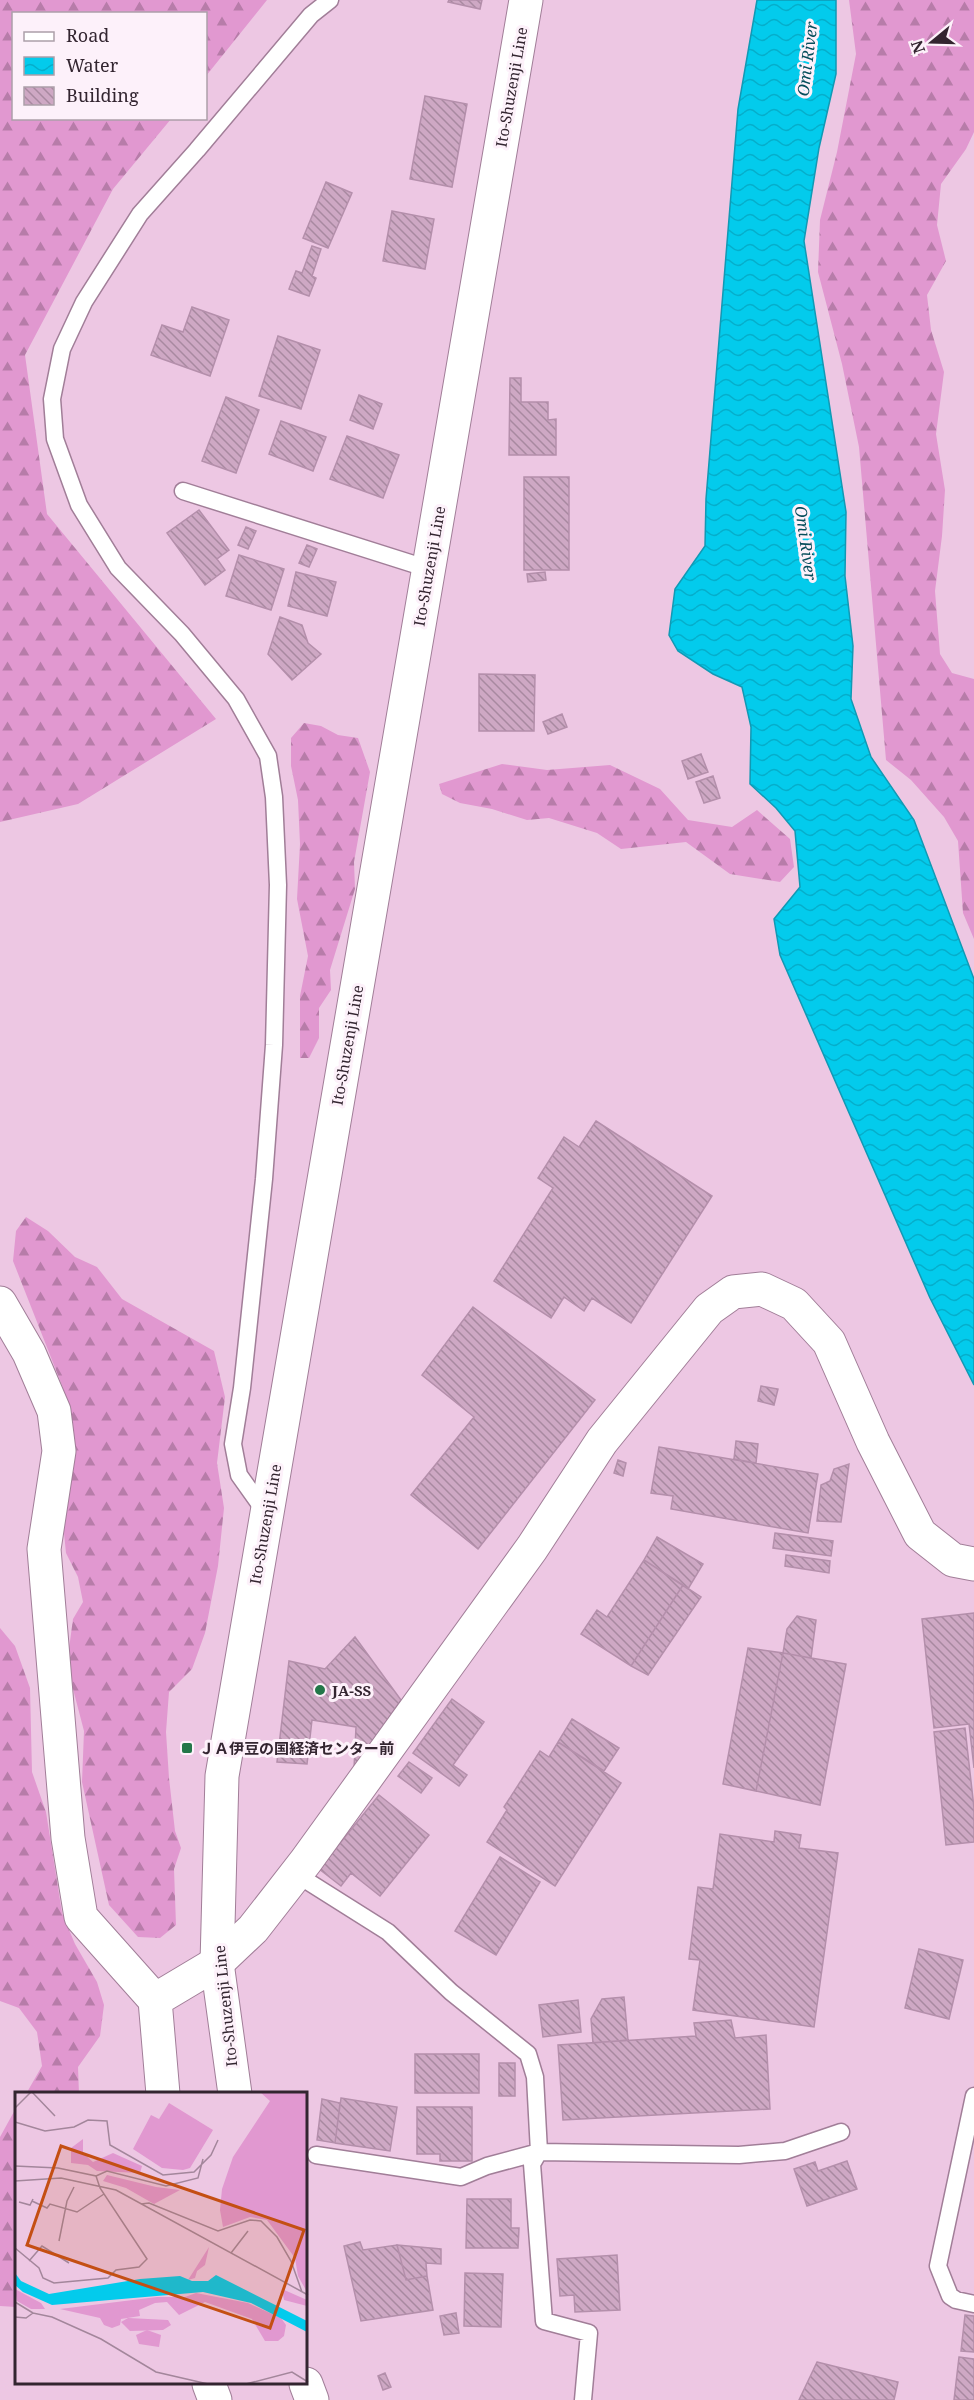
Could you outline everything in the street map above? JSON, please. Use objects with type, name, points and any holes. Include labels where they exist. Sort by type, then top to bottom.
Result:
[{"type":"street","name":"Ito-Shuzenji Line","points":[[235,2092],[217,1963],[222,1776],[526,0]]},
{"type":"street","points":[[155,2000],[217,1963],[253,1929],[296,1874],[532,1548],[602,1441],[709,1309],[733,1292],[762,1289],[794,1304],[829,1342],[873,1442],[920,1534],[953,1560],[974,1564]]},
{"type":"street","points":[[0,1303],[29,1353],[54,1411],[59,1451],[44,1549],[68,1838],[81,1917],[155,2000],[163,2092]]},
{"type":"street","points":[[209,2385],[215,2400]]},
{"type":"street","points":[[306,2385],[312,2400]]},
{"type":"lane","points":[[267,1514],[239,1475],[233,1444],[242,1388],[264,1179],[274,1046],[278,885],[274,797],[268,756],[236,699],[182,634],[118,568],[79,505],[54,439],[52,399],[62,349],[80,311],[140,214],[311,15],[330,0]]},
{"type":"lane","points":[[183,491],[429,569]]},
{"type":"lane","points":[[296,1874],[388,1932],[452,1992],[528,2054],[534,2077],[538,2152],[532,2163],[544,2321],[589,2333],[583,2400]]},
{"type":"lane","points":[[974,2096],[938,2266],[950,2296],[956,2300],[974,2304]]},
{"type":"lane","points":[[316,2156],[461,2177],[487,2166],[538,2152],[739,2155],[785,2151],[841,2132]]},
{"type":"green space","points":[[0,0],[267,0],[207,75],[207,12],[12,12],[12,120],[170,120],[113,189],[25,355],[47,514],[216,719],[78,804],[0,822]]},
{"type":"green space","points":[[849,0],[974,0],[974,132],[966,149],[941,184],[937,225],[946,261],[927,295],[931,330],[944,372],[936,434],[945,490],[935,591],[940,654],[952,673],[974,679],[974,939],[963,913],[958,841],[944,817],[911,780],[886,760],[859,447],[842,364],[818,272],[820,220],[837,152],[856,54]]},
{"type":"green space","points":[[304,723],[321,726],[338,735],[358,738],[370,772],[354,862],[355,889],[330,970],[331,990],[319,1008],[319,1038],[309,1058],[300,1058],[300,996],[308,956],[297,899],[300,844],[298,800],[291,766],[291,738]]},
{"type":"green space","points":[[502,764],[547,770],[610,765],[660,789],[688,820],[732,827],[757,810],[790,839],[794,867],[780,882],[730,874],[686,842],[621,849],[597,833],[549,818],[527,820],[492,809],[460,803],[442,794],[439,784]]},
{"type":"green space","points":[[26,1217],[48,1231],[75,1257],[97,1267],[122,1299],[214,1351],[225,1397],[217,1463],[224,1508],[218,1566],[205,1633],[192,1669],[169,1692],[166,1732],[169,1778],[175,1831],[181,1848],[174,1869],[176,1925],[160,1938],[138,1937],[109,1905],[82,1782],[84,1731],[73,1689],[68,1656],[73,1619],[83,1602],[78,1577],[66,1553],[62,1513],[73,1432],[63,1388],[13,1261],[16,1231]]},
{"type":"green space","points":[[0,1628],[15,1646],[30,1688],[32,1772],[46,1812],[62,1913],[75,1944],[97,1982],[104,2005],[100,2036],[78,2067],[79,2092],[27,2092],[42,2066],[37,2032],[19,2008],[0,2001]]},
{"type":"green space","points":[[15,2110],[15,2307],[0,2306],[0,2137]]},
{"type":"water","name":"Omi River","points":[[757,0],[836,0],[836,74],[819,148],[804,241],[846,512],[845,576],[853,646],[851,699],[871,757],[914,820],[974,979],[974,1385],[930,1298],[780,955],[774,919],[800,887],[795,831],[776,808],[750,784],[751,727],[742,687],[713,674],[678,651],[669,635],[675,589],[705,546],[706,499],[738,109]]},
{"type":"building","points":[[449,0],[482,0],[480,9],[448,2]]},
{"type":"building","points":[[425,96],[467,104],[452,187],[410,179]]},
{"type":"building","points":[[326,182],[352,193],[328,248],[303,238]]},
{"type":"building","points":[[392,211],[434,219],[425,269],[383,261]]},
{"type":"building","points":[[312,246],[321,249],[312,276],[316,278],[309,296],[289,289],[296,271],[302,273]]},
{"type":"building","points":[[192,307],[229,320],[210,376],[151,355],[162,325],[183,332]]},
{"type":"building","points":[[278,336],[320,350],[301,409],[259,396]]},
{"type":"building","points":[[510,378],[521,378],[521,402],[548,402],[548,420],[556,419],[556,455],[509,455]]},
{"type":"building","points":[[359,395],[382,404],[373,429],[350,420]]},
{"type":"building","points":[[226,397],[259,410],[236,473],[202,461]]},
{"type":"building","points":[[281,421],[326,437],[313,471],[269,454]]},
{"type":"building","points":[[347,436],[399,455],[383,498],[330,479]]},
{"type":"building","points":[[524,477],[569,477],[569,570],[524,570]]},
{"type":"building","points":[[199,510],[229,550],[217,559],[225,570],[205,585],[167,533]]},
{"type":"building","points":[[246,527],[256,531],[248,549],[238,545]]},
{"type":"building","points":[[307,545],[317,549],[309,567],[299,563]]},
{"type":"building","points":[[239,555],[284,569],[271,610],[226,596]]},
{"type":"building","points":[[296,572],[336,582],[327,616],[288,606]]},
{"type":"building","points":[[545,572],[546,580],[528,582],[527,574]]},
{"type":"building","points":[[280,617],[302,625],[308,643],[321,654],[292,680],[268,654]]},
{"type":"building","points":[[479,674],[535,675],[534,731],[479,731]]},
{"type":"building","points":[[562,714],[567,727],[548,734],[543,722]]},
{"type":"building","points":[[701,754],[708,772],[688,779],[682,761]]},
{"type":"building","points":[[713,776],[720,798],[704,803],[696,782]]},
{"type":"building","points":[[596,1121],[712,1196],[631,1323],[592,1298],[584,1311],[564,1297],[551,1318],[494,1281],[553,1188],[538,1178],[564,1137],[579,1147]]},
{"type":"building","points":[[473,1307],[595,1400],[478,1549],[411,1495],[474,1417],[422,1375]]},
{"type":"building","points":[[761,1386],[778,1389],[774,1405],[758,1401]]},
{"type":"building","points":[[736,1441],[758,1444],[756,1463],[734,1459]]},
{"type":"building","points":[[659,1447],[818,1474],[808,1533],[671,1509],[673,1496],[651,1493]]},
{"type":"building","points":[[618,1460],[626,1463],[623,1476],[614,1473]]},
{"type":"building","points":[[849,1464],[841,1522],[817,1521],[821,1485],[830,1481],[834,1469]]},
{"type":"building","points":[[775,1533],[833,1541],[831,1556],[773,1548]]},
{"type":"building","points":[[657,1537],[703,1564],[688,1589],[644,1560]]},
{"type":"building","points":[[786,1555],[830,1561],[829,1573],[785,1566]]},
{"type":"building","points":[[644,1560],[683,1585],[631,1666],[581,1634],[597,1610],[607,1617]]},
{"type":"building","points":[[683,1585],[701,1597],[648,1675],[631,1666]]},
{"type":"building","points":[[974,1613],[974,1768],[969,1724],[934,1728],[922,1619]]},
{"type":"building","points":[[797,1616],[816,1620],[811,1658],[783,1653],[787,1629]]},
{"type":"building","points":[[355,1637],[401,1700],[354,1769],[356,1727],[312,1720],[307,1764],[277,1762],[289,1661],[325,1669]]},
{"type":"building","points":[[748,1648],[783,1653],[756,1791],[723,1784]]},
{"type":"building","points":[[783,1653],[846,1664],[820,1805],[756,1791]]},
{"type":"building","points":[[452,1699],[484,1722],[453,1765],[467,1775],[459,1786],[413,1753]]},
{"type":"building","points":[[572,1719],[619,1748],[604,1771],[558,1742]]},
{"type":"building","points":[[965,1728],[974,1808],[974,1842],[946,1845],[934,1732]]},
{"type":"building","points":[[558,1742],[621,1783],[555,1886],[487,1842],[507,1810],[504,1807],[540,1751],[549,1757]]},
{"type":"building","points":[[409,1762],[432,1778],[421,1793],[398,1776]]},
{"type":"building","points":[[379,1795],[429,1835],[380,1896],[351,1873],[341,1886],[319,1869]]},
{"type":"building","points":[[775,1831],[801,1835],[799,1848],[838,1853],[814,2027],[693,2010],[700,1960],[689,1959],[698,1887],[713,1889],[720,1834],[774,1842]]},
{"type":"building","points":[[500,1857],[540,1882],[496,1955],[455,1931]]},
{"type":"building","points":[[919,1949],[963,1960],[949,2019],[905,2008]]},
{"type":"building","points":[[624,1997],[628,2040],[593,2043],[591,2019],[602,1999]]},
{"type":"building","points":[[578,2000],[581,2032],[543,2037],[539,2005]]},
{"type":"building","points":[[731,2020],[735,2038],[766,2035],[770,2109],[563,2120],[558,2045],[696,2036],[694,2023]]},
{"type":"building","points":[[415,2054],[479,2054],[479,2093],[415,2093]]},
{"type":"building","points":[[499,2063],[515,2063],[515,2096],[499,2096]]},
{"type":"building","points":[[341,2098],[397,2107],[390,2151],[335,2143]]},
{"type":"building","points":[[322,2099],[340,2103],[335,2143],[317,2140]]},
{"type":"building","points":[[417,2107],[472,2107],[472,2161],[440,2161],[440,2154],[417,2154]]},
{"type":"building","points":[[847,2161],[857,2189],[807,2206],[794,2169],[815,2162],[818,2171]]},
{"type":"building","points":[[467,2199],[511,2199],[511,2228],[519,2228],[518,2248],[466,2248]]},
{"type":"building","points":[[360,2242],[363,2250],[397,2245],[406,2280],[427,2276],[433,2310],[361,2321],[344,2246]]},
{"type":"building","points":[[397,2245],[441,2249],[441,2264],[426,2263],[427,2276],[406,2280]]},
{"type":"building","points":[[617,2255],[620,2310],[575,2312],[574,2295],[560,2296],[557,2259]]},
{"type":"building","points":[[465,2273],[503,2274],[501,2327],[464,2326]]},
{"type":"building","points":[[456,2313],[459,2333],[444,2335],[440,2316]]},
{"type":"building","points":[[965,2315],[974,2316],[974,2352],[961,2351]]},
{"type":"building","points":[[959,2357],[974,2359],[974,2400],[954,2400]]},
{"type":"building","points":[[817,2362],[898,2382],[894,2400],[799,2400]]},
{"type":"building","points":[[385,2373],[391,2387],[383,2390],[378,2376]]},
{"type":"place","name":"JA-SS","points":[[320,1690]]},
{"type":"place","name":"ＪＡ伊豆の国経済センター前","points":[[187,1748]]}]
